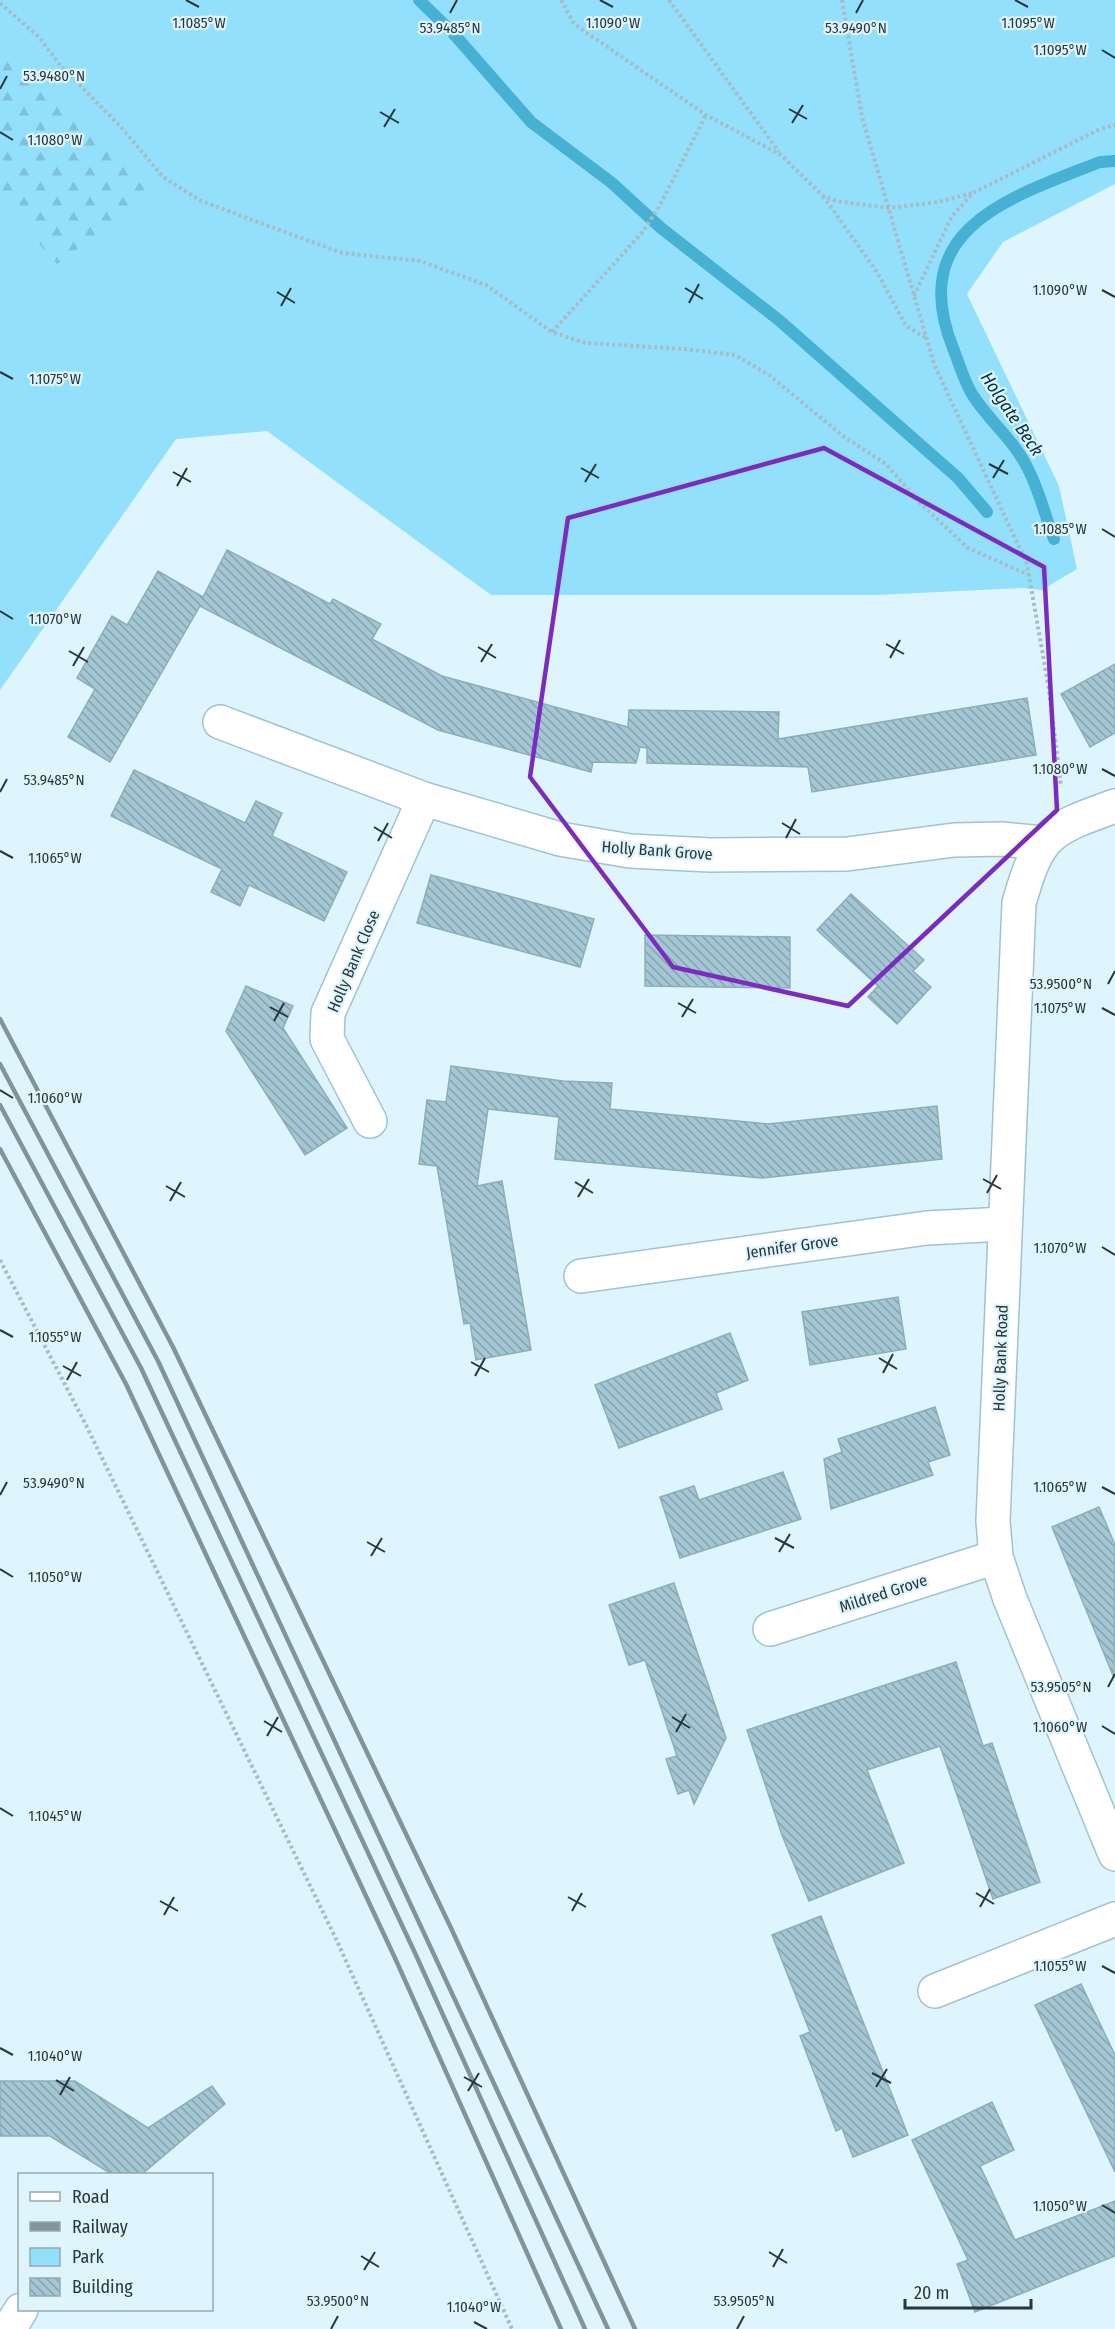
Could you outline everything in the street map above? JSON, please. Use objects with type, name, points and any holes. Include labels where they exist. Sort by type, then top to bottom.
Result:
[{"type":"street","name":"Holly Bank Grove","points":[[220,722],[424,799],[560,839],[630,851],[710,855],[847,854],[954,840],[1002,839],[1054,833]]},
{"type":"street","name":"Holly Bank Close","points":[[370,1121],[327,1039],[328,1013],[424,799]]},
{"type":"street","points":[[1054,833],[1115,806]]},
{"type":"street","name":"Holly Bank Road","points":[[1054,833],[1029,867],[1019,903],[993,1521],[996,1557],[1010,1599],[1115,1854]]},
{"type":"street","name":"Jennifer Grove","points":[[581,1276],[927,1228],[1005,1224]]},
{"type":"street","name":"Mildred Grove","points":[[770,1629],[996,1557]]},
{"type":"street","points":[[935,1991],[1115,1919]]},
{"type":"street","points":[[9,2329],[20,2311]]},
{"type":"path","points":[[561,0],[574,24],[706,116],[781,155]]},
{"type":"path","points":[[669,0],[781,155],[823,196],[877,272],[906,326],[927,339]]},
{"type":"path","points":[[842,0],[862,117],[934,364],[1027,564],[1049,690],[1054,833]]},
{"type":"path","points":[[0,3],[39,37],[60,65],[121,127],[164,177],[201,201],[342,253],[420,261],[486,285],[552,332],[585,343],[685,349],[735,355],[769,375],[843,436],[886,464],[928,511],[968,548],[1029,575]]},
{"type":"path","points":[[552,332],[642,234],[660,207],[706,116]]},
{"type":"path","points":[[823,196],[836,201],[888,208],[938,202],[974,193],[1100,129],[1115,125]]},
{"type":"path","points":[[914,296],[931,255],[952,216],[974,193]]},
{"type":"path","points":[[0,1260],[84,1421],[337,1941],[512,2329]]},
{"type":"highlighted area","points":[[824,448],[1044,567],[1057,810],[848,1006],[673,967],[530,777],[568,518]]},
{"type":"green space","points":[[0,0],[1115,0],[1115,184],[1003,242],[967,294],[1059,486],[1077,569],[1042,590],[1022,588],[876,595],[491,595],[267,431],[176,439],[0,690]]},
{"type":"green space","points":[[0,41],[68,103],[151,195],[57,264],[0,199]]},
{"type":"building","points":[[227,550],[330,604],[333,599],[381,624],[372,639],[442,676],[628,727],[629,710],[779,712],[778,739],[1027,698],[1036,755],[812,792],[808,767],[647,763],[647,748],[640,747],[636,763],[593,762],[591,772],[438,730],[200,606],[110,762],[68,737],[95,689],[77,678],[112,616],[127,625],[158,571],[203,597]]},
{"type":"building","points":[[1115,664],[1115,733],[1090,747],[1061,694]]},
{"type":"building","points":[[134,770],[245,823],[256,801],[282,813],[272,836],[347,872],[324,921],[249,885],[240,906],[211,892],[222,869],[111,816]]},
{"type":"building","points":[[431,875],[594,919],[580,967],[417,923]]},
{"type":"building","points":[[851,894],[924,960],[913,971],[931,987],[897,1024],[868,997],[878,986],[817,930]]},
{"type":"building","points":[[645,935],[790,937],[790,988],[645,986]]},
{"type":"building","points":[[246,986],[293,1006],[283,1028],[347,1128],[305,1155],[226,1031]]},
{"type":"building","points":[[451,1066],[563,1081],[612,1083],[610,1109],[768,1124],[937,1106],[942,1159],[761,1178],[555,1159],[559,1117],[488,1109],[477,1186],[502,1181],[531,1350],[476,1360],[470,1323],[464,1324],[437,1166],[419,1164],[427,1100],[446,1102]]},
{"type":"building","points":[[898,1297],[906,1349],[810,1365],[802,1312]]},
{"type":"building","points":[[730,1333],[748,1380],[716,1393],[722,1409],[619,1448],[595,1385]]},
{"type":"building","points":[[935,1407],[950,1455],[928,1462],[933,1475],[831,1509],[824,1459],[842,1452],[838,1439]]},
{"type":"building","points":[[783,1472],[801,1519],[680,1558],[660,1497],[694,1486],[699,1500]]},
{"type":"building","points":[[1099,1507],[1115,1545],[1114,1678],[1052,1527]]},
{"type":"building","points":[[674,1583],[726,1738],[694,1804],[689,1790],[678,1794],[666,1759],[677,1756],[645,1660],[629,1665],[609,1605]]},
{"type":"building","points":[[956,1662],[983,1746],[992,1743],[1040,1882],[993,1899],[940,1746],[867,1770],[904,1863],[809,1901],[782,1835],[747,1730]]},
{"type":"building","points":[[821,1916],[908,2135],[853,2157],[842,2128],[836,2131],[800,2036],[810,2032],[772,1935]]},
{"type":"building","points":[[1081,1984],[1115,2055],[1115,2172],[1035,2005]]},
{"type":"building","points":[[0,2081],[75,2081],[148,2128],[212,2086],[225,2104],[143,2173],[110,2173],[50,2136],[0,2136]]},
{"type":"building","points":[[992,2102],[1014,2150],[980,2166],[1015,2240],[1115,2201],[1115,2256],[975,2312],[957,2264],[968,2260],[912,2140]]},
{"type":"waterway","points":[[419,0],[453,33],[531,122],[612,183],[661,228],[780,321],[958,478],[987,512]]},
{"type":"waterway","name":"Holgate Beck","points":[[1054,539],[1035,484],[1022,457],[978,403],[964,378],[942,307],[943,273],[955,246],[975,223],[1002,205],[1033,189],[1100,162],[1115,161]]},
{"type":"railway","points":[[0,1019],[173,1347],[451,1928],[635,2329]]},
{"type":"railway","points":[[0,1064],[158,1361],[608,2329]]},
{"type":"railway","points":[[0,1105],[141,1368],[415,1953],[585,2329]]},
{"type":"railway","points":[[0,1149],[126,1384],[395,1958],[561,2329]]}]
